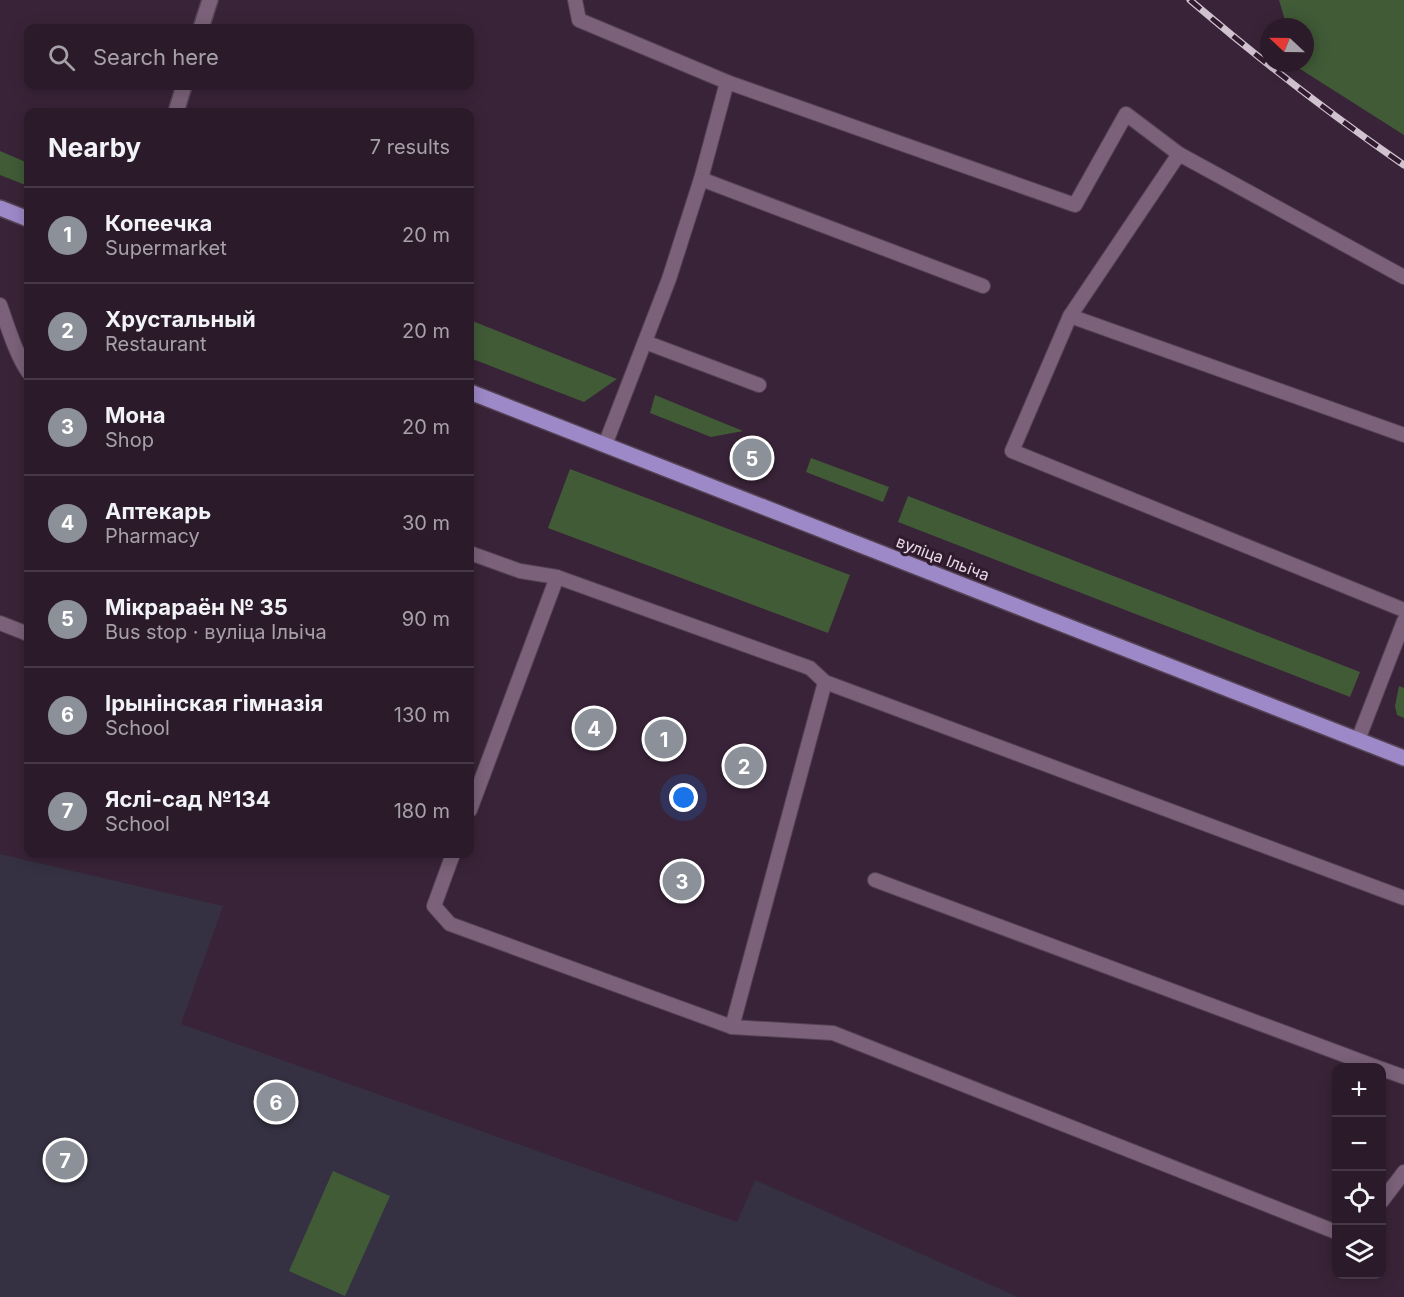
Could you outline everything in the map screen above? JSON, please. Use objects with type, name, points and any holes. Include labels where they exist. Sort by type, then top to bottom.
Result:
[{"type":"main road","points":[[0,208],[24,217]]},
{"type":"main road","name":"вуліца Ільіча","points":[[474,394],[1404,758]]},
{"type":"street","points":[[202,24],[210,0]]},
{"type":"street","points":[[177,108],[183,90]]},
{"type":"lane","points":[[575,0],[579,20],[727,82],[1075,205],[1126,114],[1179,154],[1404,277]]},
{"type":"lane","points":[[605,445],[669,279],[701,179],[727,82]]},
{"type":"lane","points":[[1179,154],[1070,316],[1012,451],[1404,610]]},
{"type":"lane","points":[[701,179],[983,286]]},
{"type":"lane","points":[[0,305],[24,366]]},
{"type":"lane","points":[[1070,316],[1404,435]]},
{"type":"lane","points":[[645,342],[759,386]]},
{"type":"lane","points":[[474,554],[520,571],[557,577],[810,668],[825,682],[1404,898]]},
{"type":"lane","points":[[474,795],[557,577]]},
{"type":"lane","points":[[1358,740],[1404,621]]},
{"type":"lane","points":[[0,623],[24,632]]},
{"type":"lane","points":[[732,1027],[825,682]]},
{"type":"lane","points":[[452,858],[434,906],[450,924],[732,1027],[833,1033],[1332,1230]]},
{"type":"lane","points":[[875,880],[1367,1063]]},
{"type":"lane","points":[[1386,1070],[1404,1077]]},
{"type":"lane","points":[[1386,1197],[1404,1172]]},
{"type":"shaded area","points":[[0,854],[223,906],[181,1024],[737,1222],[755,1180],[1018,1297],[0,1297]]},
{"type":"green space","points":[[1279,0],[1404,0],[1404,135],[1305,72],[1314,72],[1314,18],[1284,18]]},
{"type":"green space","points":[[0,151],[24,161],[24,184],[0,175]]},
{"type":"green space","points":[[474,322],[617,379],[584,402],[474,360]]},
{"type":"green space","points":[[655,395],[743,431],[711,437],[650,413]]},
{"type":"green space","points":[[811,458],[889,487],[883,502],[806,472]]},
{"type":"green space","points":[[570,469],[850,575],[828,633],[548,528]]},
{"type":"green space","points":[[908,496],[1360,672],[1350,697],[898,522]]},
{"type":"green space","points":[[1399,686],[1404,688],[1404,718],[1397,715],[1395,706]]},
{"type":"green space","points":[[333,1171],[390,1196],[345,1296],[289,1271]]},
{"type":"railway","points":[[1190,0],[1295,86],[1404,165]]},
{"type":"place","name":"Мікрараён № 35","points":[[752,458]]},
{"type":"place","name":"Аптекарь","points":[[594,728]]},
{"type":"place","name":"Копеечка","points":[[664,739]]},
{"type":"place","name":"Хрустальный","points":[[744,766]]},
{"type":"place","name":"Мона","points":[[682,881]]},
{"type":"place","name":"Ірынінская гімназія","points":[[276,1102]]},
{"type":"place","name":"Яслі-сад №134","points":[[65,1160]]}]
